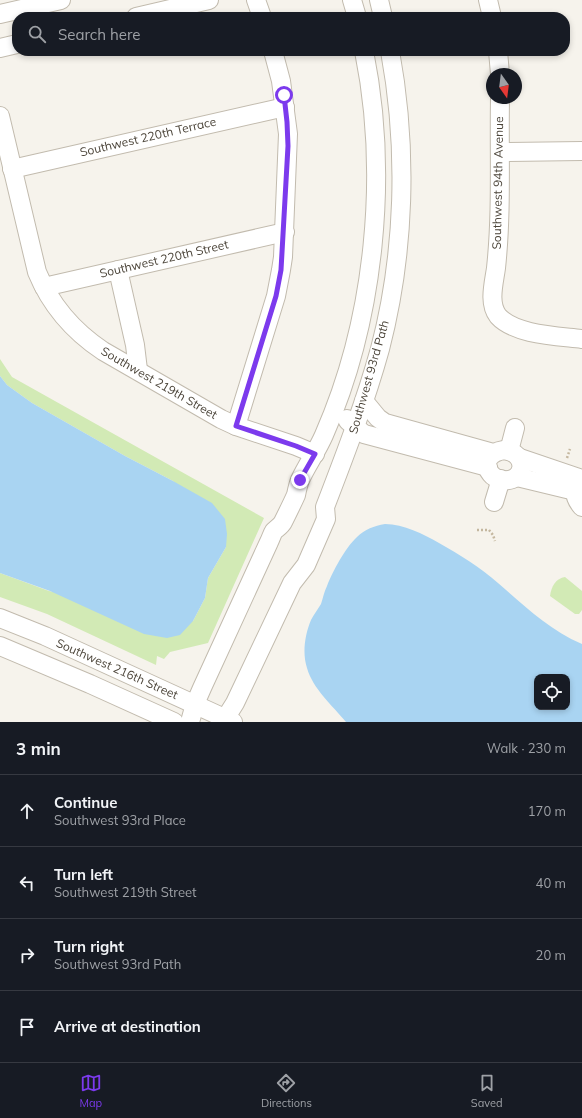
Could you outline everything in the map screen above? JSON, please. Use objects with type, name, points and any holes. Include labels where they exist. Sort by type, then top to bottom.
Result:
[{"type":"street","points":[[0,14],[61,0]]},
{"type":"street","points":[[157,12],[209,0]]},
{"type":"street","points":[[256,0],[260,12]]},
{"type":"street","points":[[352,0],[355,12]]},
{"type":"street","points":[[379,0],[382,12]]},
{"type":"street","points":[[488,0],[491,12]]},
{"type":"street","points":[[0,48],[12,45]]},
{"type":"street","points":[[236,426],[276,296],[281,270],[288,146],[285,106],[281,81],[274,56]]},
{"type":"street","name":"Southwest 93rd Path","points":[[190,722],[195,704],[274,531],[275,520],[282,504],[289,490],[300,480],[315,454],[346,377],[355,343],[365,295],[372,248],[376,199],[374,126],[369,78],[365,56]]},
{"type":"street","name":"Southwest 93rd Path","points":[[227,721],[292,583],[306,565],[326,519],[325,507],[364,401],[386,324],[394,277],[399,229],[401,181],[400,132],[391,56]]},
{"type":"street","points":[[498,56],[499,68]]},
{"type":"street","name":"Southwest 94th Avenue","points":[[500,104],[500,216],[492,298],[495,310],[498,315],[509,324],[516,327],[535,332],[582,339]]},
{"type":"street","name":"Southwest 220th Terrace","points":[[12,169],[285,106]]},
{"type":"street","name":"Southwest 219th Street","points":[[0,116],[34,261],[44,287],[59,311],[73,327],[90,342],[221,419],[236,426],[315,454]]},
{"type":"street","points":[[500,152],[582,150]]},
{"type":"street","name":"Southwest 220th Street","points":[[44,287],[284,232]]},
{"type":"street","points":[[118,270],[135,345],[138,370]]},
{"type":"street","points":[[346,377],[350,394],[346,412],[348,421],[364,434],[502,457],[522,469],[509,478],[494,502]]},
{"type":"street","points":[[364,401],[378,418],[385,423],[502,457],[580,488]]},
{"type":"street","points":[[515,428],[493,476],[580,488]]},
{"type":"street","name":"Southwest 216th Street","points":[[0,618],[45,636],[195,704],[227,721]]},
{"type":"street","name":"Southwest 216th Street","points":[[0,646],[90,684],[174,722]]},
{"type":"path","points":[[567,460],[570,449]]},
{"type":"path","points":[[477,530],[489,530],[495,541]]},
{"type":"green space","points":[[0,359],[12,377],[264,518],[208,643],[170,652],[164,659],[157,656],[156,665],[47,614],[0,597],[0,573],[49,591],[193,621],[205,598],[208,578],[226,547],[173,481],[125,456],[32,403],[7,385],[0,376]]},
{"type":"green space","points":[[565,577],[582,591],[582,610],[579,614],[575,614],[550,596],[554,584],[559,579]]},
{"type":"water","points":[[0,376],[7,385],[32,403],[212,503],[225,519],[227,534],[226,547],[208,578],[205,598],[193,621],[180,635],[167,638],[144,634],[50,591],[0,573]]},
{"type":"water","points":[[385,524],[392,524],[420,533],[455,552],[491,577],[548,624],[582,644],[582,722],[346,722],[318,690],[307,668],[304,650],[307,631],[311,620],[321,604],[325,590],[336,567],[344,553],[353,542],[360,534],[370,528]]},
{"type":"route","points":[[284,95],[288,146],[281,270],[276,296],[236,426],[243,430],[296,446],[315,454],[300,480]]}]
